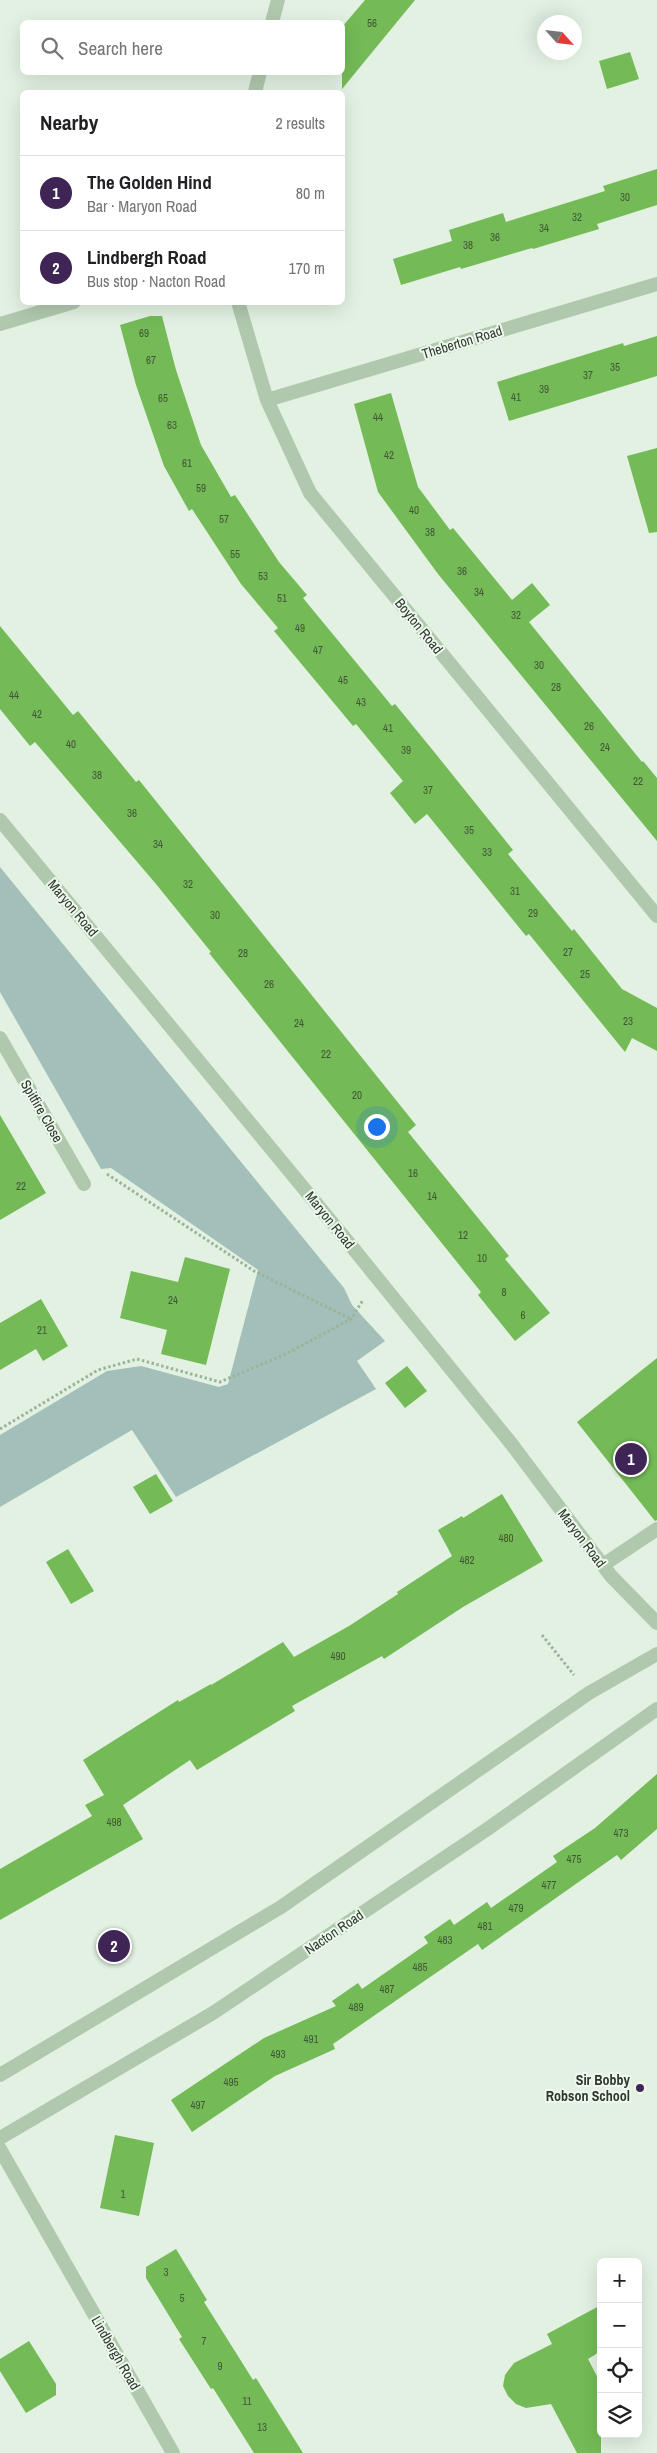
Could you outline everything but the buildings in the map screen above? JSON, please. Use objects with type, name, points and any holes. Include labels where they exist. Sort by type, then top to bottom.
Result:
[{"type":"street","points":[[273,20],[278,0]]},
{"type":"street","points":[[256,90],[259,75]]},
{"type":"street","name":"Theberton Road","points":[[267,400],[657,284]]},
{"type":"street","points":[[0,324],[64,305]]},
{"type":"street","name":"Boyton Road","points":[[239,305],[267,400],[310,493],[657,916]]},
{"type":"street","name":"Maryon Road","points":[[0,820],[510,1442],[603,1565],[657,1623]]},
{"type":"street","name":"Spitfire Close","points":[[0,1038],[84,1184]]},
{"type":"street","points":[[603,1565],[657,1529]]},
{"type":"street","points":[[0,2075],[281,1906],[589,1693],[657,1654]]},
{"type":"street","name":"Nacton Road","points":[[0,2138],[213,2013],[486,1830],[657,1709]]},
{"type":"street","name":"Lindbergh Road","points":[[0,2149],[173,2453]]},
{"type":"path","points":[[84,1184],[108,1174],[254,1271],[351,1319]]},
{"type":"path","points":[[0,1429],[98,1370],[137,1359],[220,1382],[288,1353],[351,1319],[364,1298],[380,1282]]},
{"type":"shaded area","points":[[0,867],[344,1288],[352,1305],[385,1341],[357,1361],[376,1389],[176,1497],[132,1430],[0,1507],[0,1435],[107,1371],[141,1366],[219,1387],[228,1384],[258,1270],[111,1168],[101,1169],[0,992]]},
{"type":"place","name":"The Golden Hind","points":[[631,1459]]},
{"type":"place","name":"Lindbergh Road","points":[[114,1946]]},
{"type":"place","name":"Sir Bobby Robson School","points":[[640,2088]]}]
